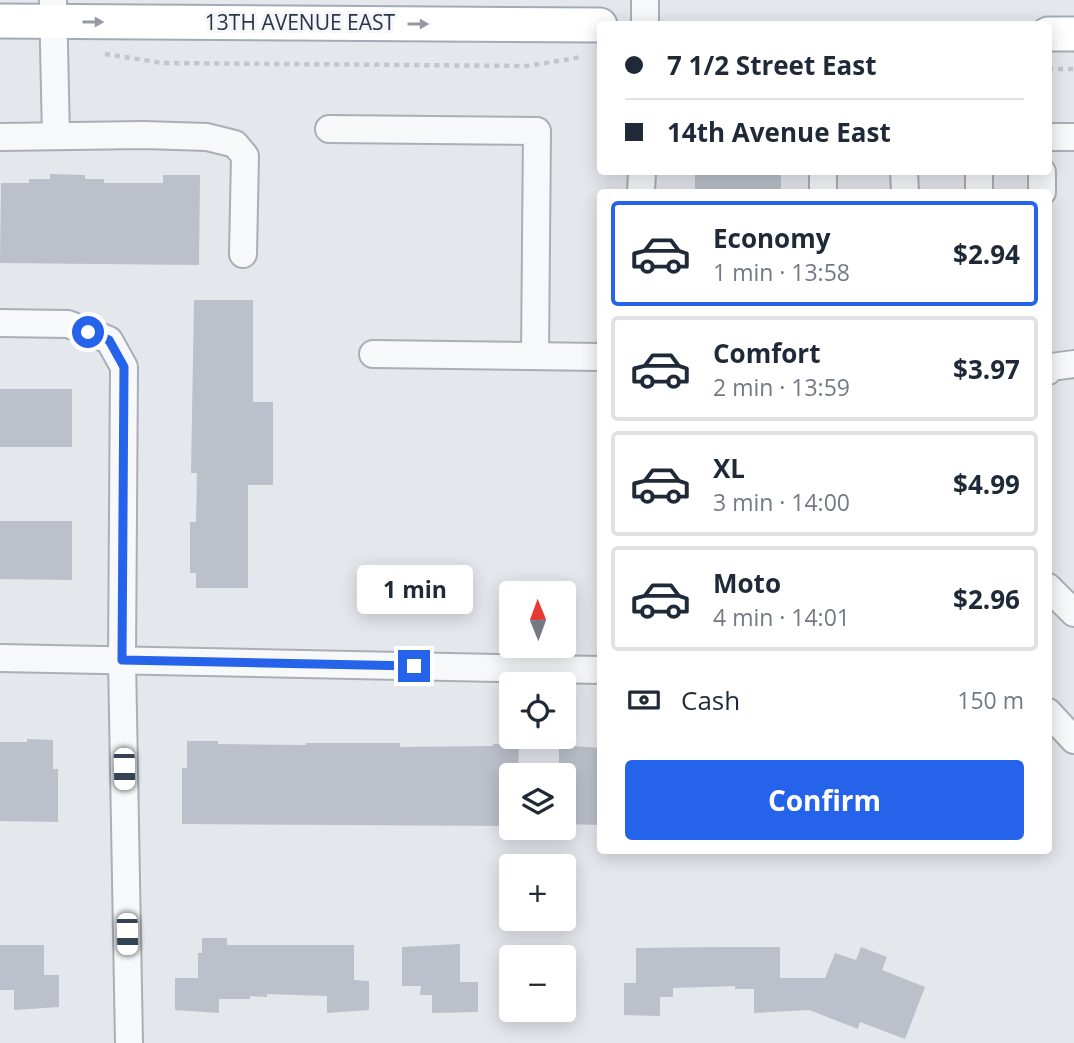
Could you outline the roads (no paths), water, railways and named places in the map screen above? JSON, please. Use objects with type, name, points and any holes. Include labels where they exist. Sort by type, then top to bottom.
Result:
[{"type":"main road","name":"13TH AVENUE EAST","points":[[0,21],[595,41]]},
{"type":"main road","points":[[1052,34],[1074,34]]},
{"type":"street","points":[[645,0],[645,21]]},
{"type":"street","points":[[54,24],[56,136]]},
{"type":"street","points":[[329,130],[537,131],[535,356]]},
{"type":"street","points":[[0,137],[207,137],[235,144],[245,156],[243,254]]},
{"type":"street","points":[[1052,137],[1074,137]]},
{"type":"street","points":[[0,323],[68,324],[109,340],[124,367],[122,660],[129,1043]]},
{"type":"street","points":[[373,354],[597,357]]},
{"type":"street","points":[[1052,367],[1074,364]]},
{"type":"street","points":[[1052,591],[1074,613]]},
{"type":"street","points":[[0,658],[597,670]]},
{"type":"street","points":[[1052,716],[1074,740]]}]
